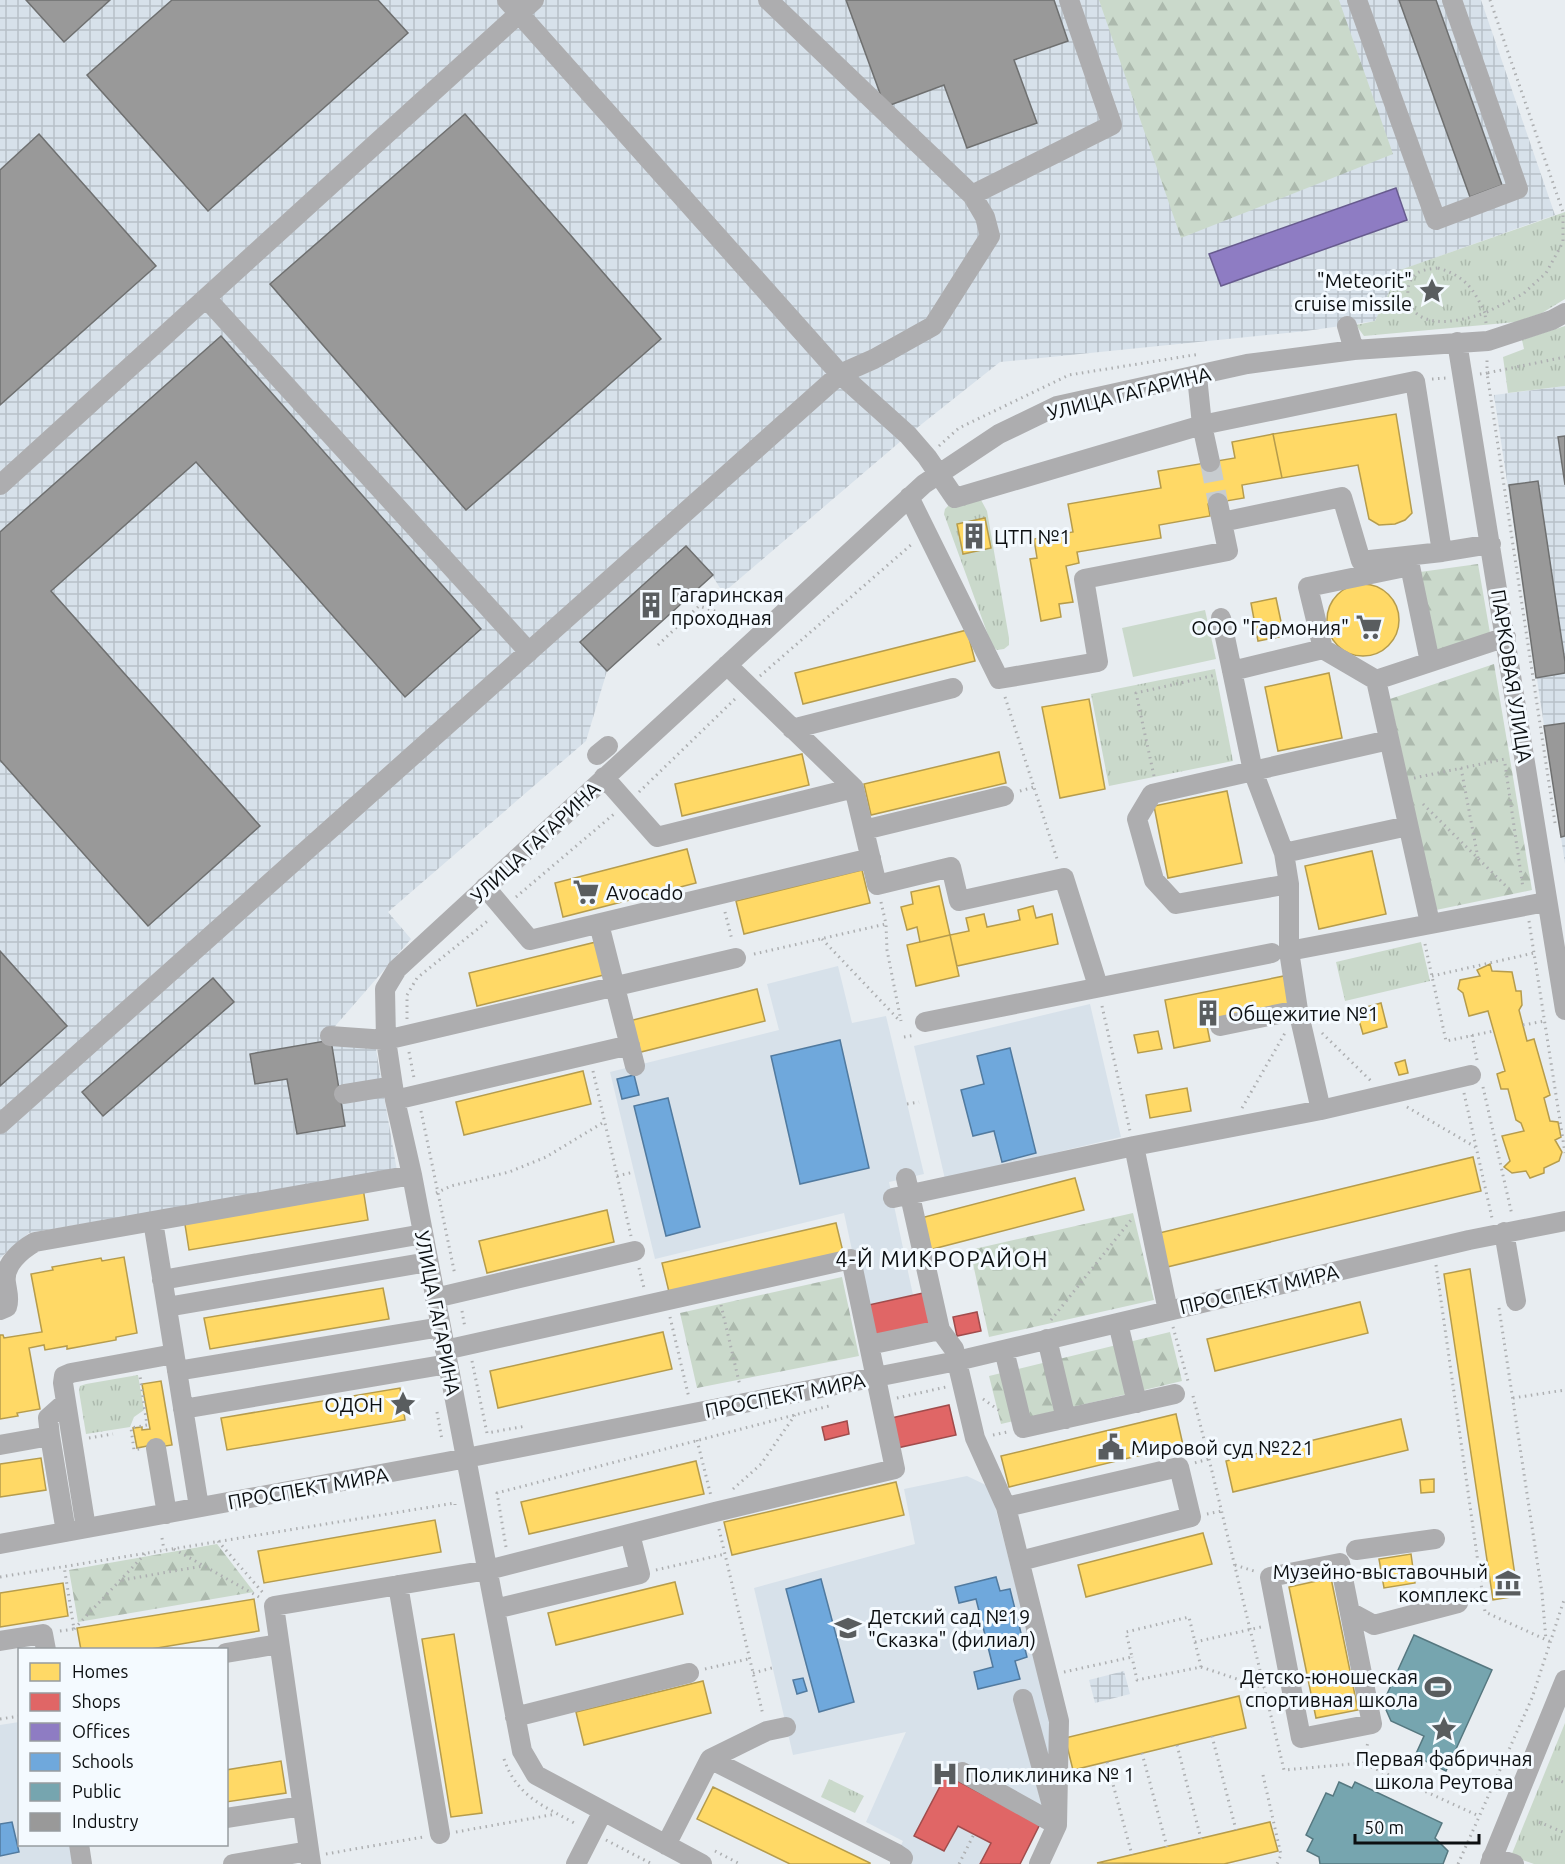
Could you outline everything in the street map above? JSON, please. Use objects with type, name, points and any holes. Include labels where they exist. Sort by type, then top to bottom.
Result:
[{"type":"street","points":[[0,485],[206,298],[514,7],[534,0]]},
{"type":"street","points":[[0,1124],[840,374],[874,359],[933,326],[990,237],[985,217],[972,195],[768,0]]},
{"type":"street","points":[[972,195],[1112,125],[1069,0]]},
{"type":"street","points":[[1357,0],[1436,219],[1518,189],[1452,0]]},
{"type":"street","points":[[514,7],[840,374],[908,435],[955,498],[1202,425],[1416,381],[1442,552]]},
{"type":"street","points":[[206,298],[529,652]]},
{"type":"street","name":"УЛИЦА ГАГАРИНА","points":[[702,1864],[536,1775],[522,1751],[412,1175],[394,1093],[386,1040],[385,989],[397,969],[427,932],[485,887],[909,497],[932,465],[1057,406],[1247,364],[1354,350],[1488,341],[1552,320],[1565,313]]},
{"type":"street","points":[[1347,326],[1354,350]]},
{"type":"street","name":"ПАРКОВАЯ УЛИЦА","points":[[1457,342],[1506,637],[1546,902],[1558,926],[1565,1010]]},
{"type":"street","points":[[1197,376],[1202,425],[1210,462]]},
{"type":"street","points":[[909,497],[999,679],[1098,662],[1084,579],[1228,550],[1218,503]]},
{"type":"street","points":[[1222,522],[1342,497],[1360,569]]},
{"type":"street","points":[[1323,649],[1308,586],[1360,569],[1491,544]]},
{"type":"street","points":[[1360,569],[1410,566],[1430,662]]},
{"type":"street","points":[[1221,618],[1253,771],[1284,853],[1289,884],[1280,952],[1298,1010],[1321,1110]]},
{"type":"street","points":[[1376,680],[1506,637]]},
{"type":"street","points":[[1232,672],[1323,649],[1376,680],[1408,826],[1425,924]]},
{"type":"street","points":[[727,665],[854,788],[878,885],[951,867],[959,901],[1064,878],[1098,986]]},
{"type":"street","points":[[792,729],[953,688]]},
{"type":"street","points":[[1289,884],[1176,904],[1154,880],[1137,819],[1152,794],[1158,792],[1389,740]]},
{"type":"street","points":[[604,777],[657,837],[854,788]]},
{"type":"street","points":[[864,830],[1004,796]]},
{"type":"street","points":[[1284,853],[1408,826]]},
{"type":"street","points":[[485,887],[530,940],[871,858]]},
{"type":"street","points":[[925,1022],[1098,986],[1546,902]]},
{"type":"street","points":[[599,924],[635,1065]]},
{"type":"street","points":[[333,1030],[386,1040],[736,958]]},
{"type":"street","points":[[1220,1026],[1298,1010]]},
{"type":"street","points":[[344,1094],[394,1093],[630,1045]]},
{"type":"street","points":[[904,1188],[1321,1110],[1385,1094],[1474,1078]]},
{"type":"street","points":[[1134,1146],[1168,1311]]},
{"type":"street","points":[[904,1188],[944,1174]]},
{"type":"street","points":[[0,1310],[9,1302],[5,1279],[9,1267],[16,1256],[35,1242],[412,1175]]},
{"type":"street","points":[[904,1188],[940,1330],[954,1348],[975,1438],[1006,1507],[1059,1721],[1057,1825],[1038,1864]]},
{"type":"street","points":[[153,1221],[199,1508]]},
{"type":"street","name":"ПРОСПЕКТ МИРА","points":[[0,1544],[466,1458],[957,1361],[1004,1350],[1047,1333],[1118,1323],[1433,1248],[1503,1222],[1565,1221]]},
{"type":"street","points":[[1503,1222],[1508,1304]]},
{"type":"street","points":[[162,1280],[423,1234]]},
{"type":"street","points":[[435,1298],[635,1251]]},
{"type":"street","points":[[183,1409],[447,1357],[657,1302],[851,1259],[895,1469],[488,1570],[274,1606],[310,1857],[233,1864]]},
{"type":"street","points":[[166,1307],[428,1262]]},
{"type":"street","points":[[1118,1323],[1137,1403]]},
{"type":"street","points":[[86,1528],[63,1383],[64,1376],[71,1373],[176,1363],[441,1327]]},
{"type":"street","points":[[869,1345],[940,1330]]},
{"type":"street","points":[[1047,1333],[1066,1419]]},
{"type":"street","points":[[1004,1350],[1023,1428],[1175,1394]]},
{"type":"street","points":[[66,1402],[48,1418],[66,1532]]},
{"type":"street","points":[[0,1445],[50,1436]]},
{"type":"street","points":[[159,1447],[170,1513]]},
{"type":"street","points":[[1006,1507],[1179,1467],[1191,1517],[1020,1562]]},
{"type":"street","points":[[495,1609],[640,1574],[630,1534]]},
{"type":"street","points":[[1356,1550],[1435,1539]]},
{"type":"street","points":[[1340,1563],[1350,1612],[1372,1724],[1301,1738],[1270,1577],[1340,1563]]},
{"type":"street","points":[[399,1585],[440,1834]]},
{"type":"street","points":[[1350,1612],[1374,1624],[1458,1603]]},
{"type":"street","points":[[0,1641],[45,1642]]},
{"type":"street","points":[[228,1653],[279,1644]]},
{"type":"street","points":[[516,1716],[689,1673]]},
{"type":"street","points":[[1514,1864],[1491,1861],[1565,1680]]},
{"type":"street","points":[[1023,1699],[1057,1825]]},
{"type":"street","points":[[666,1845],[710,1759],[776,1729]]},
{"type":"street","points":[[710,1759],[906,1862]]},
{"type":"street","points":[[962,1772],[1057,1825]]},
{"type":"street","points":[[228,1818],[302,1806]]},
{"type":"street","points":[[576,1864],[603,1811]]},
{"type":"street","points":[[79,1846],[82,1864]]},
{"type":"path","points":[[1438,268],[1453,272],[1466,281],[1485,313],[1456,320],[1436,321],[1420,317],[1410,307],[1407,293],[1412,278],[1423,270],[1438,268]]},
{"type":"path","points":[[932,465],[959,428],[1069,375],[1207,353]]},
{"type":"path","points":[[1556,832],[1487,373],[1565,357]]},
{"type":"path","points":[[658,645],[699,606],[759,625]]},
{"type":"path","points":[[1158,792],[1136,693],[1232,672]]},
{"type":"path","points":[[999,679],[1064,878]]},
{"type":"path","points":[[1398,782],[1504,759],[1565,1154]]},
{"type":"path","points":[[1461,768],[1478,858]]},
{"type":"path","points":[[1422,803],[1526,906]]},
{"type":"path","points":[[822,939],[901,1021],[887,950],[886,924],[878,885]]},
{"type":"path","points":[[722,895],[736,958],[886,924]]},
{"type":"path","points":[[1425,924],[1431,976],[1446,1041],[1494,1031]]},
{"type":"path","points":[[1431,976],[1534,953]]},
{"type":"path","points":[[1098,986],[1134,1146]]},
{"type":"path","points":[[1241,1109],[1298,1010]]},
{"type":"path","points":[[1523,1025],[1545,1021]]},
{"type":"path","points":[[1318,1030],[1385,1094],[1477,1148]]},
{"type":"path","points":[[1472,1035],[1477,1148],[1503,1222]]},
{"type":"path","points":[[592,1071],[635,1251],[657,1302],[689,1400]]},
{"type":"path","points":[[1474,1078],[1503,1222]]},
{"type":"path","points":[[907,1104],[919,1101]]},
{"type":"path","points":[[417,1203],[450,1186],[509,1172],[546,1157],[604,1122]]},
{"type":"path","points":[[617,1176],[634,1172]]},
{"type":"path","points":[[1047,1333],[1145,1203]]},
{"type":"path","points":[[1433,1248],[1485,1612],[1548,1641]]},
{"type":"path","points":[[718,1289],[741,1391]]},
{"type":"path","points":[[1508,1304],[1513,1398],[1548,1641]]},
{"type":"path","points":[[1168,1311],[1209,1459],[1284,1770],[1363,1763],[1479,1816]]},
{"type":"path","points":[[881,1402],[962,1384],[1023,1428]]},
{"type":"path","points":[[1513,1398],[1565,1390]]},
{"type":"path","points":[[497,1493],[837,1404]]},
{"type":"path","points":[[732,1490],[761,1464],[795,1415]]},
{"type":"path","points":[[975,1438],[1023,1428]]},
{"type":"path","points":[[85,1439],[113,1434]]},
{"type":"path","points":[[697,1440],[753,1673],[776,1729]]},
{"type":"path","points":[[1179,1467],[1209,1459]]},
{"type":"path","points":[[0,1577],[455,1503]]},
{"type":"path","points":[[162,1538],[164,1550]]},
{"type":"path","points":[[218,1541],[274,1606]]},
{"type":"path","points":[[173,1548],[274,1606]]},
{"type":"path","points":[[45,1642],[74,1629],[146,1553]]},
{"type":"path","points":[[640,1574],[724,1554]]},
{"type":"path","points":[[64,1566],[74,1629]]},
{"type":"path","points":[[120,1580],[203,1566]]},
{"type":"path","points":[[1458,1864],[1532,1698],[1548,1641],[1565,1597]]},
{"type":"path","points":[[1201,1667],[1189,1617],[1126,1632],[1137,1680],[1201,1667],[1264,1688]]},
{"type":"path","points":[[1195,1642],[1250,1629]]},
{"type":"path","points":[[1048,1675],[1132,1656]]},
{"type":"path","points":[[689,1673],[749,1658]]},
{"type":"path","points":[[753,1673],[772,1668]]},
{"type":"path","points":[[0,1719],[18,1716]]},
{"type":"path","points":[[1212,1736],[1236,1830]]},
{"type":"path","points":[[1177,1745],[1201,1839]]},
{"type":"path","points":[[1142,1753],[1167,1847]]},
{"type":"path","points":[[1107,1762],[1132,1855]]},
{"type":"path","points":[[1263,1775],[1281,1855],[1277,1864]]},
{"type":"path","points":[[1556,1779],[1565,1783]]},
{"type":"path","points":[[310,1857],[557,1814]]},
{"type":"path","points":[[1539,1822],[1565,1833]]},
{"type":"path","points":[[959,1864],[974,1834]]},
{"type":"shaded area","points":[[0,0],[1481,0],[1555,215],[1401,270],[1375,321],[1306,331],[1000,362],[908,435],[723,593],[712,575],[607,671],[586,741],[388,912],[411,939],[330,1032],[374,1038],[397,1171],[29,1233],[0,1258]]},
{"type":"shaded area","points":[[1565,386],[1565,864],[1494,395]]},
{"type":"shaded area","points":[[838,966],[852,1023],[886,1016],[924,1174],[889,1182],[913,1295],[864,1306],[844,1213],[655,1259],[610,1072],[779,1030],[767,984]]},
{"type":"shaded area","points":[[1090,1004],[1121,1137],[945,1179],[914,1046]]},
{"type":"shaded area","points":[[967,1476],[990,1487],[1051,1722],[1051,1792],[1040,1824],[1020,1864],[892,1864],[903,1841],[866,1822],[906,1732],[793,1755],[754,1588],[915,1544],[904,1489]]},
{"type":"shaded area","points":[[1124,1671],[1130,1694],[1095,1703],[1089,1680]]},
{"type":"shaded area","points":[[18,1722],[18,1846],[73,1846],[76,1864],[0,1864],[0,1725]]},
{"type":"green space","points":[[1099,0],[1339,0],[1393,154],[1181,238]]},
{"type":"green space","points":[[1565,212],[1565,299],[1542,313],[1516,322],[1364,336],[1356,325],[1375,321],[1400,270]]},
{"type":"green space","points":[[1565,326],[1565,386],[1508,393],[1503,357],[1524,349],[1522,340]]},
{"type":"green space","points":[[981,500],[987,511],[1009,638],[1009,645],[997,650],[992,646],[944,514],[949,505]]},
{"type":"green space","points":[[1478,564],[1490,633],[1437,650],[1420,572]]},
{"type":"green space","points":[[1205,610],[1216,659],[1133,677],[1122,628]]},
{"type":"green space","points":[[1494,664],[1532,890],[1436,910],[1390,699]]},
{"type":"green space","points":[[1215,669],[1233,761],[1109,786],[1091,694]]},
{"type":"green space","points":[[1421,942],[1430,981],[1345,1001],[1336,962]]},
{"type":"green space","points":[[1133,1213],[1154,1300],[989,1337],[970,1250]]},
{"type":"green space","points":[[842,1277],[859,1356],[697,1388],[680,1313]]},
{"type":"green space","points":[[1170,1332],[1182,1381],[1001,1424],[989,1376]]},
{"type":"green space","points":[[138,1375],[144,1410],[134,1417],[130,1427],[86,1434],[80,1386]]},
{"type":"green space","points":[[217,1544],[254,1592],[78,1622],[69,1570]]},
{"type":"green space","points":[[1565,1723],[1565,1864],[1534,1864],[1511,1856]]},
{"type":"green space","points":[[829,1779],[864,1796],[855,1813],[821,1797]]},
{"type":"building: Homes","points":[[1396,414],[1412,513],[1405,520],[1395,524],[1379,525],[1369,519],[1358,465],[1282,478],[1273,434]]},
{"type":"building: Homes","points":[[1273,434],[1282,478],[1242,485],[1244,498],[1208,504],[1210,516],[1159,525],[1161,538],[1077,552],[1079,563],[1066,566],[1073,602],[1059,604],[1061,617],[1041,621],[1030,559],[1037,558],[1034,539],[1073,532],[1068,504],[1161,488],[1158,471],[1235,458],[1232,442]]},
{"type":"building: Homes","name":"ЦТП №1","points":[[985,518],[991,548],[963,554],[957,524]]},
{"type":"building: Homes","points":[[1363,584],[1383,590],[1393,600],[1399,620],[1393,640],[1383,650],[1363,656],[1343,650],[1333,640],[1327,620],[1333,600],[1343,590]]},
{"type":"building: Homes","points":[[1276,598],[1284,636],[1258,641],[1251,603]]},
{"type":"building: Homes","points":[[967,630],[975,661],[803,704],[795,673]]},
{"type":"building: Homes","points":[[1329,673],[1342,738],[1278,751],[1265,687]]},
{"type":"building: Homes","points":[[1089,699],[1105,789],[1060,798],[1042,707]]},
{"type":"building: Homes","points":[[999,752],[1006,783],[871,815],[864,784]]},
{"type":"building: Homes","points":[[802,754],[809,785],[682,816],[675,784]]},
{"type":"building: Homes","points":[[1227,791],[1242,863],[1168,878],[1154,806]]},
{"type":"building: Homes","points":[[687,849],[696,883],[563,917],[555,883]]},
{"type":"building: Homes","points":[[1372,851],[1386,914],[1319,929],[1305,866]]},
{"type":"building: Homes","points":[[862,870],[870,903],[744,934],[736,901]]},
{"type":"building: Homes","points":[[939,886],[950,935],[920,942],[917,927],[907,930],[901,907],[913,904],[911,892]]},
{"type":"building: Homes","points":[[1033,906],[1036,918],[1052,914],[1058,944],[957,966],[950,935],[969,931],[966,918],[984,914],[987,927],[1020,920],[1018,910]]},
{"type":"building: Homes","points":[[950,935],[959,976],[916,986],[907,945]]},
{"type":"building: Homes","points":[[596,942],[604,975],[477,1006],[469,973]]},
{"type":"building: Homes","points":[[1490,964],[1492,971],[1512,972],[1516,991],[1521,991],[1522,1005],[1519,1010],[1527,1041],[1534,1039],[1550,1095],[1544,1098],[1550,1121],[1558,1122],[1561,1137],[1555,1140],[1562,1152],[1559,1161],[1544,1168],[1544,1173],[1530,1178],[1526,1171],[1512,1173],[1504,1167],[1510,1161],[1502,1136],[1524,1131],[1521,1123],[1516,1120],[1508,1089],[1501,1089],[1497,1074],[1505,1071],[1488,1011],[1469,1016],[1463,993],[1458,989],[1460,980],[1480,976],[1477,970]]},
{"type":"building: Homes","name":"Общежитие №1","points":[[1284,976],[1289,1004],[1206,1021],[1210,1041],[1174,1048],[1165,1000]]},
{"type":"building: Homes","points":[[757,989],[765,1021],[637,1053],[629,1021]]},
{"type":"building: Homes","points":[[1381,1003],[1387,1027],[1363,1034],[1356,1010]]},
{"type":"building: Homes","points":[[1158,1031],[1162,1049],[1138,1053],[1134,1035]]},
{"type":"building: Homes","points":[[1405,1060],[1408,1073],[1399,1075],[1395,1063]]},
{"type":"building: Homes","points":[[583,1071],[591,1104],[464,1135],[456,1102]]},
{"type":"building: Homes","points":[[1187,1088],[1191,1111],[1150,1118],[1146,1095]]},
{"type":"building: Homes","points":[[1473,1157],[1481,1191],[1163,1268],[1155,1234]]},
{"type":"building: Homes","points":[[1075,1178],[1084,1210],[925,1251],[917,1219]]},
{"type":"building: Homes","points":[[363,1188],[368,1220],[189,1250],[184,1218]]},
{"type":"building: Homes","points":[[607,1210],[614,1242],[487,1273],[479,1241]]},
{"type":"building: Homes","points":[[836,1223],[844,1256],[670,1296],[662,1263]]},
{"type":"building: Homes","points":[[124,1257],[137,1333],[116,1337],[116,1340],[67,1349],[67,1346],[45,1350],[44,1345],[29,1348],[40,1409],[0,1419],[0,1335],[4,1338],[42,1332],[31,1274],[53,1270],[52,1267],[101,1258],[102,1261]]},
{"type":"building: Homes","points":[[1470,1269],[1518,1596],[1493,1600],[1444,1274]]},
{"type":"building: Homes","points":[[383,1288],[389,1319],[210,1349],[204,1318]]},
{"type":"building: Homes","points":[[1360,1302],[1368,1333],[1215,1371],[1207,1339]]},
{"type":"building: Homes","points":[[663,1332],[672,1369],[498,1408],[490,1371]]},
{"type":"building: Homes","points":[[161,1381],[172,1445],[137,1448],[133,1428],[150,1429],[142,1384]]},
{"type":"building: Homes","points":[[400,1388],[405,1420],[227,1450],[221,1418]]},
{"type":"building: Homes","points":[[1176,1414],[1183,1445],[1009,1487],[1001,1456]]},
{"type":"building: Homes","points":[[1401,1419],[1408,1450],[1233,1492],[1226,1461]]},
{"type":"building: Homes","points":[[41,1458],[46,1490],[0,1497],[0,1464]]},
{"type":"building: Homes","points":[[696,1461],[704,1494],[529,1534],[521,1502]]},
{"type":"building: Homes","points":[[1434,1479],[1434,1492],[1421,1493],[1420,1480]]},
{"type":"building: Homes","points":[[896,1482],[904,1515],[732,1555],[724,1522]]},
{"type":"building: Homes","points":[[435,1520],[441,1552],[264,1583],[258,1551]]},
{"type":"building: Homes","points":[[1203,1533],[1212,1564],[1086,1597],[1078,1565]]},
{"type":"building: Homes","points":[[1411,1554],[1415,1583],[1384,1588],[1379,1559]]},
{"type":"building: Homes","points":[[1331,1578],[1358,1710],[1316,1718],[1289,1587]]},
{"type":"building: Homes","points":[[675,1582],[683,1614],[556,1645],[548,1613]]},
{"type":"building: Homes","points":[[63,1583],[68,1616],[0,1627],[0,1593]]},
{"type":"building: Homes","points":[[254,1599],[259,1631],[157,1648],[81,1648],[77,1628]]},
{"type":"building: Homes","points":[[454,1634],[482,1813],[451,1817],[422,1639]]},
{"type":"building: Homes","points":[[703,1681],[711,1713],[584,1745],[576,1712]]},
{"type":"building: Homes","points":[[1239,1696],[1246,1728],[1073,1770],[1065,1738]]},
{"type":"building: Homes","points":[[281,1761],[286,1793],[228,1802],[228,1770]]},
{"type":"building: Homes","points":[[713,1787],[870,1864],[790,1864],[697,1819]]},
{"type":"building: Homes","points":[[1270,1822],[1278,1851],[1224,1864],[1097,1863]]},
{"type":"building: Shops","points":[[928,1292],[936,1326],[872,1340],[864,1306]]},
{"type":"building: Shops","points":[[977,1312],[981,1331],[957,1336],[953,1317]]},
{"type":"building: Shops","points":[[949,1405],[956,1435],[897,1448],[891,1418]]},
{"type":"building: Shops","points":[[847,1421],[849,1434],[825,1440],[822,1427]]},
{"type":"building: Shops","points":[[946,1775],[1040,1824],[1020,1864],[980,1864],[991,1843],[958,1826],[944,1851],[914,1836]]},
{"type":"building: Offices","points":[[1396,188],[1407,220],[1221,286],[1209,254]]},
{"type":"building: Schools","points":[[840,1040],[869,1168],[800,1184],[771,1056]]},
{"type":"building: Schools","points":[[1010,1048],[1036,1153],[1002,1162],[994,1131],[973,1136],[961,1090],[984,1084],[977,1056]]},
{"type":"building: Schools","points":[[634,1075],[639,1095],[622,1099],[617,1079]]},
{"type":"building: Schools","points":[[668,1098],[700,1227],[666,1236],[634,1106]]},
{"type":"building: Schools","points":[[996,1577],[1000,1591],[1010,1589],[1027,1657],[1015,1661],[1020,1679],[978,1689],[974,1672],[993,1667],[976,1599],[959,1603],[955,1587]]},
{"type":"building: Schools","points":[[821,1579],[854,1702],[819,1712],[786,1589]]},
{"type":"building: Schools","points":[[803,1678],[807,1691],[797,1694],[793,1680]]},
{"type":"building: Schools","points":[[12,1822],[19,1852],[0,1856],[0,1824]]},
{"type":"building: Public","name":"Детско-юношеская спортивная школа","points":[[1414,1635],[1492,1670],[1446,1771],[1415,1756],[1424,1736],[1391,1721],[1383,1703]]},
{"type":"building: Public","points":[[1339,1782],[1352,1788],[1355,1782],[1442,1823],[1435,1838],[1448,1851],[1443,1864],[1320,1864],[1319,1857],[1307,1851],[1313,1839],[1306,1835],[1326,1793],[1333,1796]]},
{"type":"building: Industry","points":[[26,0],[110,0],[64,42]]},
{"type":"building: Industry","points":[[172,0],[378,0],[408,33],[208,211],[87,75]]},
{"type":"building: Industry","points":[[846,0],[1054,0],[1068,41],[1014,60],[1037,123],[967,148],[944,85],[885,107]]},
{"type":"building: Industry","points":[[1399,0],[1436,0],[1502,185],[1470,197]]},
{"type":"building: Industry","points":[[465,114],[661,339],[466,510],[270,284]]},
{"type":"building: Industry","points":[[39,134],[156,266],[0,405],[0,170]]},
{"type":"building: Industry","points":[[221,336],[481,629],[405,697],[196,462],[51,591],[260,826],[148,926],[0,760],[0,532]]},
{"type":"building: Industry","points":[[1565,436],[1565,485],[1558,437]]},
{"type":"building: Industry","points":[[1538,481],[1565,673],[1536,678],[1509,485]]},
{"type":"building: Industry","name":"Гагаринская проходная","points":[[686,546],[713,575],[607,671],[580,642]]},
{"type":"building: Industry","points":[[1565,723],[1565,836],[1561,837],[1544,726]]},
{"type":"building: Industry","points":[[0,951],[67,1026],[0,1086]]},
{"type":"building: Industry","points":[[213,978],[234,1002],[103,1116],[82,1092]]},
{"type":"building: Industry","points":[[331,1040],[345,1126],[297,1134],[287,1079],[255,1084],[250,1054]]},
{"type":"tunnel","points":[[1210,462],[1218,503]]},
{"type":"place","name":"\"Meteorit\" cruise missile","points":[[1432,291]]},
{"type":"place","name":"ЦТП №1","points":[[974,536]]},
{"type":"place","name":"Гагаринская проходная","points":[[651,605]]},
{"type":"place","name":"ООО \"Гармония\"","points":[[1369,627]]},
{"type":"place","name":"Avocado","points":[[586,892]]},
{"type":"place","name":"Общежитие №1","points":[[1208,1013]]},
{"type":"place","name":"ОДОН","points":[[403,1404]]},
{"type":"place","name":"Мировой суд №221","points":[[1111,1447]]},
{"type":"place","name":"Музейно-выставочный комплекс","points":[[1508,1583]]},
{"type":"place","name":"Детский сад №19 \"Сказка\" (филиал)","points":[[848,1628]]},
{"type":"place","name":"Детско-юношеская спортивная школа","points":[[1438,1687]]},
{"type":"place","name":"Первая фабричная школа Реутова","points":[[1444,1729]]},
{"type":"place","name":"Поликлиника № 1","points":[[945,1774]]},
{"type":"district","name":"4-Й МИКРОРАЙОН","points":[[942,1258]]}]
